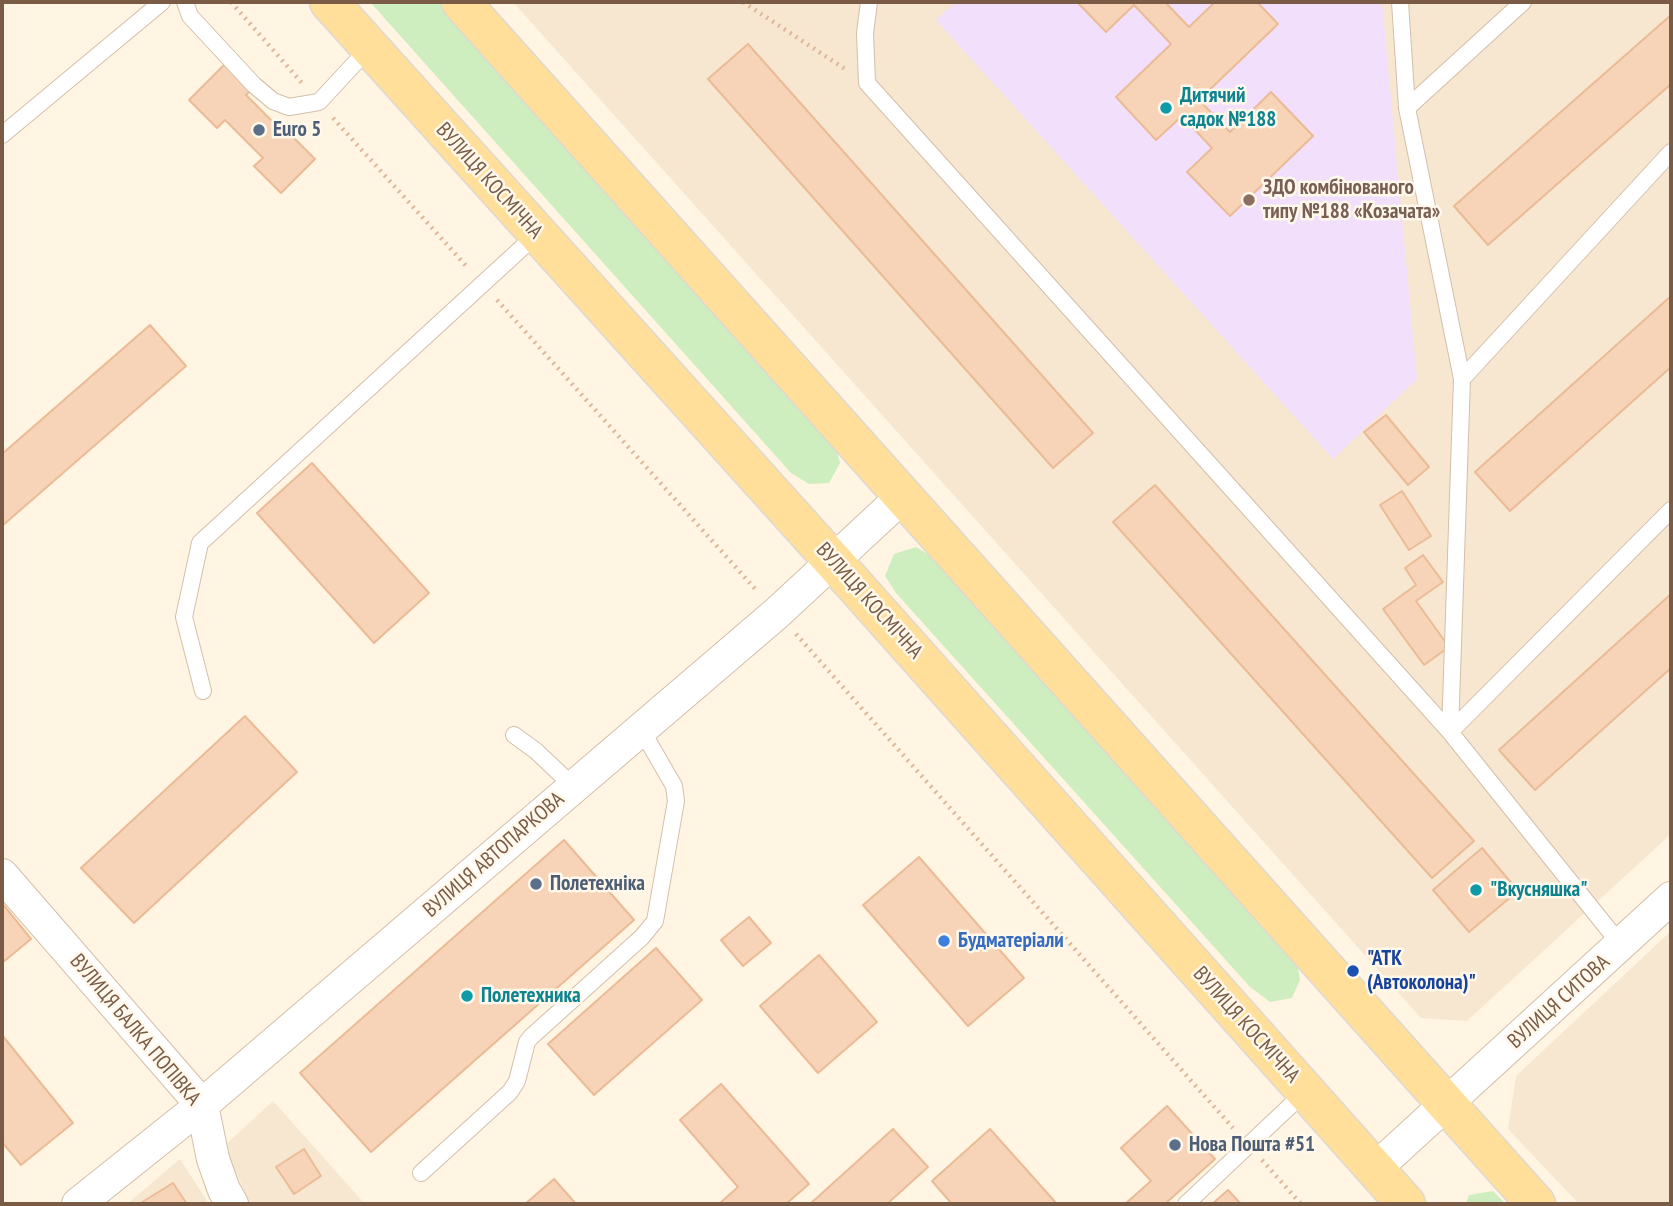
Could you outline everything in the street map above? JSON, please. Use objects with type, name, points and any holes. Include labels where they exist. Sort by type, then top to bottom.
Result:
[{"type":"main road","name":"ВУЛИЦЯ КОСМІЧНА","points":[[329,2],[834,561],[1406,1204]]},
{"type":"main road","points":[[461,2],[1536,1204]]},
{"type":"street","name":"ВУЛИЦЯ АВТОПАРКОВА","points":[[78,1204],[202,1105],[777,613],[903,496]]},
{"type":"street","name":"ВУЛИЦЯ БАЛКА ПОПІВКА","points":[[2,875],[202,1105],[213,1159],[224,1191],[232,1204]]},
{"type":"street","name":"ВУЛИЦЯ СИТОВА","points":[[1375,1169],[1671,898]]},
{"type":"lane","points":[[2,135],[162,2]]},
{"type":"lane","points":[[184,2],[190,16],[254,85],[273,101],[289,107],[319,102],[369,48]]},
{"type":"lane","points":[[869,2],[865,33],[867,83],[1450,732],[1620,945]]},
{"type":"lane","points":[[1400,2],[1407,108],[1462,379],[1450,732]]},
{"type":"lane","points":[[1407,108],[1523,2]]},
{"type":"lane","points":[[1462,379],[1671,152]]},
{"type":"lane","points":[[203,691],[184,617],[200,543],[537,234]]},
{"type":"lane","points":[[1450,732],[1671,510]]},
{"type":"lane","points":[[421,1173],[514,1087],[527,1042],[531,1037],[642,937],[655,921],[677,801],[674,786],[641,729]]},
{"type":"lane","points":[[514,735],[536,751],[573,787]]},
{"type":"lane","points":[[1186,1204],[1306,1091]]},
{"type":"path","points":[[231,2],[1237,1132]]},
{"type":"path","points":[[743,2],[867,83]]},
{"type":"path","points":[[1255,1152],[1301,1204]]},
{"type":"shaded area","points":[[513,2],[1671,2],[1671,834],[1467,1021],[1421,1018]]},
{"type":"shaded area","name":"ЗДО комбінованого типу №188 «Козачата»","points":[[956,2],[1382,2],[1417,379],[1333,459],[936,20]]},
{"type":"shaded area","points":[[1671,931],[1671,1204],[1579,1204],[1508,1129],[1516,1076]]},
{"type":"shaded area","points":[[273,1101],[365,1204],[250,1204],[224,1146]]},
{"type":"shaded area","points":[[180,1159],[209,1204],[127,1204]]},
{"type":"green space","points":[[370,2],[441,2],[835,444],[840,463],[829,483],[809,484],[791,473]]},
{"type":"green space","points":[[916,547],[936,559],[1297,962],[1300,980],[1292,998],[1270,1002],[1250,987],[896,593],[885,576],[894,554]]},
{"type":"green space","points":[[1493,1191],[1506,1204],[1466,1204],[1469,1195]]},
{"type":"building","name":"Дитячий садок №188","points":[[1077,2],[1165,2],[1189,27],[1215,2],[1257,2],[1278,24],[1199,100],[1230,132],[1271,92],[1313,136],[1230,216],[1187,172],[1212,148],[1182,116],[1156,140],[1116,97],[1171,44],[1134,5],[1106,32]]},
{"type":"building","points":[[1671,15],[1671,84],[1488,245],[1454,206]]},
{"type":"building","points":[[748,44],[1093,433],[1053,468],[708,79]]},
{"type":"building","name":"Euro 5","points":[[226,63],[252,89],[246,95],[287,136],[289,133],[315,159],[281,193],[254,166],[263,158],[225,120],[217,128],[189,100]]},
{"type":"building","points":[[1671,296],[1671,367],[1510,511],[1475,472]]},
{"type":"building","points":[[150,325],[186,366],[2,526],[2,454]]},
{"type":"building","points":[[1386,415],[1429,467],[1408,485],[1364,432]]},
{"type":"building","points":[[312,463],[429,593],[374,643],[257,513]]},
{"type":"building","points":[[1155,485],[1474,841],[1432,878],[1113,522]]},
{"type":"building","points":[[1402,491],[1431,536],[1409,550],[1380,505]]},
{"type":"building","points":[[1423,555],[1443,582],[1416,601],[1449,647],[1424,665],[1383,609],[1416,585],[1405,568]]},
{"type":"building","points":[[1671,594],[1671,668],[1535,790],[1499,750]]},
{"type":"building","points":[[245,716],[297,772],[134,923],[81,868]]},
{"type":"building","name":"Полетехника","points":[[564,840],[634,920],[371,1152],[300,1073]]},
{"type":"building","name":"\"Вкусняшка\"","points":[[1482,848],[1518,891],[1469,932],[1433,890]]},
{"type":"building","name":"Будматеріали","points":[[919,857],[1024,978],[968,1026],[863,905]]},
{"type":"building","points":[[2,903],[31,939],[2,963]]},
{"type":"building","points":[[749,917],[771,943],[743,966],[721,940]]},
{"type":"building","points":[[656,948],[702,1000],[594,1095],[548,1044]]},
{"type":"building","points":[[819,955],[877,1022],[818,1073],[760,1006]]},
{"type":"building","points":[[2,1035],[73,1123],[21,1165],[2,1142]]},
{"type":"building","points":[[721,1084],[809,1184],[786,1204],[719,1204],[738,1187],[680,1120]]},
{"type":"building","points":[[1167,1106],[1215,1159],[1165,1204],[1125,1204],[1151,1181],[1121,1148]]},
{"type":"building","points":[[893,1129],[928,1167],[887,1204],[810,1204]]},
{"type":"building","points":[[990,1129],[1057,1204],[952,1204],[932,1181]]},
{"type":"building","points":[[304,1149],[321,1176],[294,1194],[276,1167]]},
{"type":"building","points":[[554,1179],[576,1204],[525,1204]]},
{"type":"building","points":[[173,1183],[187,1204],[139,1204]]},
{"type":"building","points":[[1228,1190],[1241,1204],[1212,1204]]},
{"type":"place","name":"Дитячий садок №188","points":[[1166,108]]},
{"type":"place","name":"Euro 5","points":[[259,130]]},
{"type":"place","name":"ЗДО комбінованого типу №188 «Козачата»","points":[[1249,200]]},
{"type":"place","name":"Полетехніка","points":[[536,884]]},
{"type":"place","name":"\"Вкусняшка\"","points":[[1476,890]]},
{"type":"place","name":"Будматеріали","points":[[944,941]]},
{"type":"place","name":"\"АТК (Автоколона)\"","points":[[1353,971]]},
{"type":"place","name":"Полетехника","points":[[467,996]]},
{"type":"place","name":"Нова Пошта #51","points":[[1175,1145]]}]
